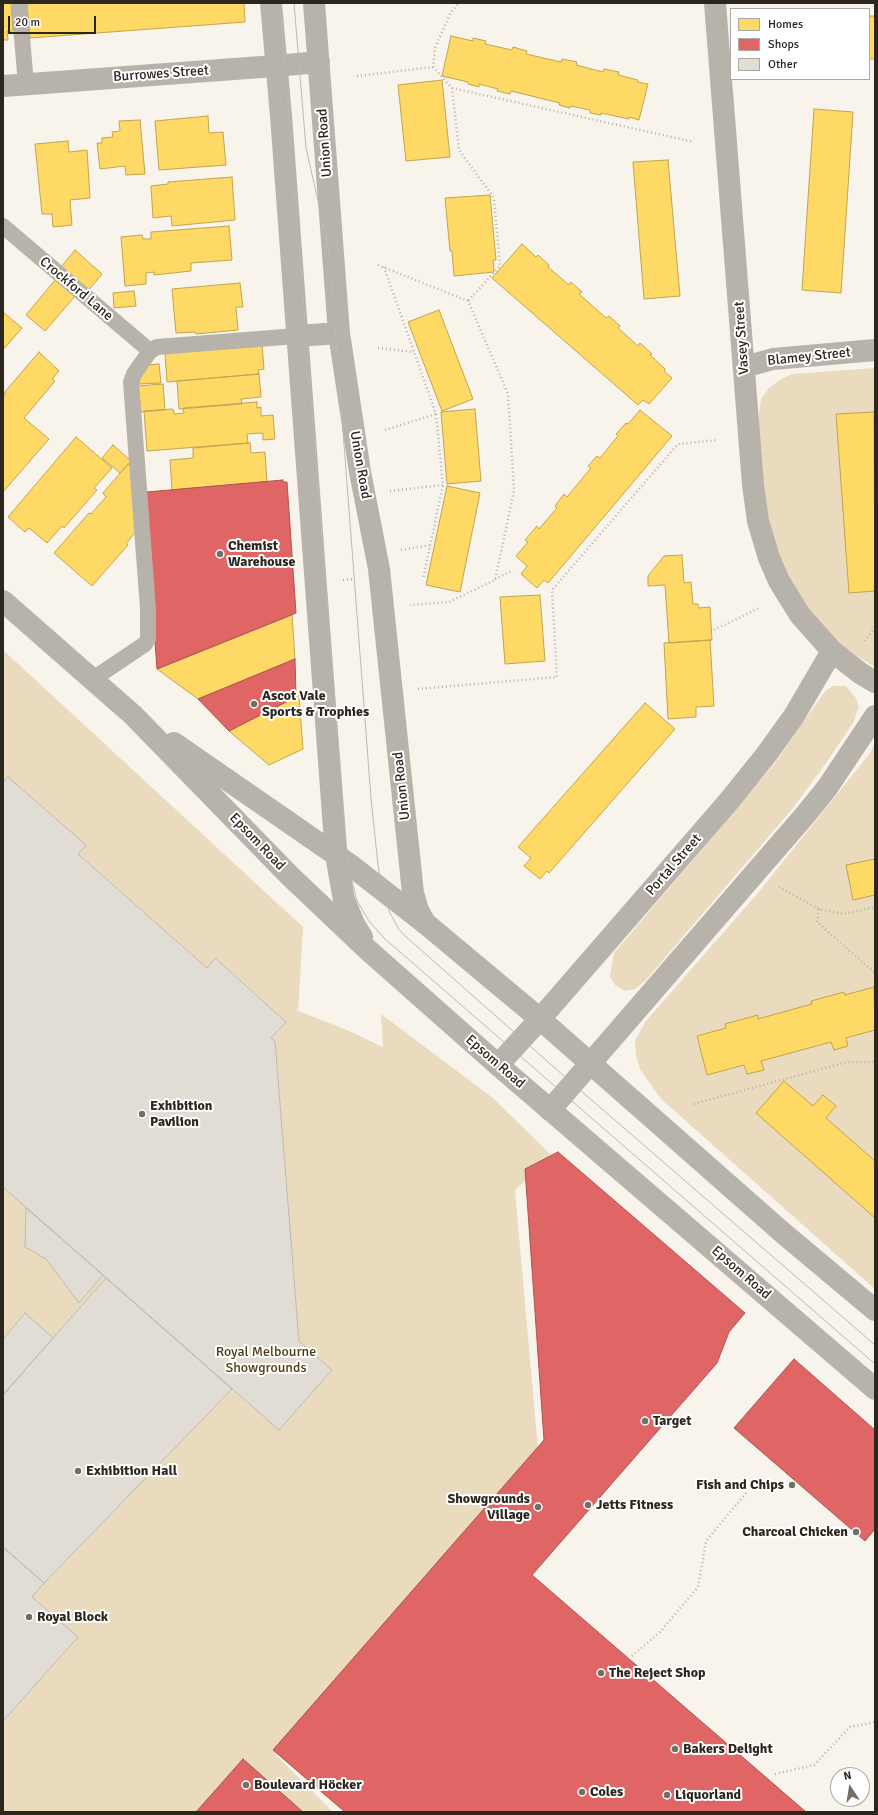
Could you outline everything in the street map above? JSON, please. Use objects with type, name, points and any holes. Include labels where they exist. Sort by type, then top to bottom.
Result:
[{"type":"main road","name":"Epsom Road","points":[[3,601],[133,715],[290,876],[368,950],[498,1065],[875,1389]]},
{"type":"main road","name":"Epsom Road","points":[[133,715],[336,855],[425,923],[540,1019],[590,1065],[783,1233],[875,1310]]},
{"type":"main road","points":[[336,855],[340,883],[349,913],[369,950],[378,958]]},
{"type":"street","points":[[271,3],[275,66],[281,116],[336,855]]},
{"type":"street","name":"Union Road","points":[[314,3],[339,333],[360,472],[379,569],[412,893],[418,910],[425,923]]},
{"type":"street","name":"Vasey Street","points":[[715,3],[753,485],[758,521],[769,558],[779,581],[800,615],[832,651],[860,673],[875,682]]},
{"type":"street","name":"Burrowes Street","points":[[3,86],[319,62]]},
{"type":"street","points":[[297,336],[339,333]]},
{"type":"street","name":"Blamey Street","points":[[744,367],[774,359],[875,350]]},
{"type":"street","name":"Portal Street","points":[[498,1065],[540,1019],[729,801],[766,756],[794,716],[832,651]]},
{"type":"street","points":[[550,1110],[819,798],[849,757],[875,716]]},
{"type":"lane","points":[[19,3],[26,84]]},
{"type":"lane","name":"Crockford Lane","points":[[3,226],[150,351]]},
{"type":"lane","points":[[93,679],[145,644],[148,639],[148,609],[131,382],[134,374],[150,351],[157,347],[297,336]]},
{"type":"path","points":[[459,3],[451,12],[434,48],[433,67],[452,88],[694,142]]},
{"type":"path","points":[[357,76],[433,67]]},
{"type":"path","points":[[452,88],[459,150],[494,198],[500,266],[468,301]]},
{"type":"path","points":[[378,265],[384,266],[468,301],[508,394],[514,491],[495,580]]},
{"type":"path","points":[[384,266],[436,414],[443,485],[424,579]]},
{"type":"path","points":[[378,348],[414,352]]},
{"type":"path","points":[[385,430],[436,414]]},
{"type":"path","points":[[392,690],[557,677],[552,590],[678,444],[718,440]]},
{"type":"path","points":[[390,490],[443,485]]},
{"type":"path","points":[[395,551],[431,545]]},
{"type":"path","points":[[383,606],[449,602],[495,580],[512,570]]},
{"type":"path","points":[[714,630],[759,608]]},
{"type":"path","points":[[865,641],[875,627]]},
{"type":"path","points":[[778,886],[820,909],[844,914],[875,907]]},
{"type":"path","points":[[820,909],[817,922],[875,973]]},
{"type":"path","points":[[694,1104],[847,1062],[875,1062]]},
{"type":"path","points":[[632,1656],[660,1632],[698,1587],[706,1541],[747,1492]]},
{"type":"path","points":[[775,1774],[814,1765],[850,1727],[875,1722]]},
{"type":"green space","points":[[875,368],[875,667],[843,647],[819,623],[800,598],[784,567],[772,538],[765,504],[759,441],[759,415],[761,399],[769,388],[792,374]]},
{"type":"green space","name":"Royal Melbourne Showgrounds","points":[[3,650],[303,927],[298,1011],[347,1030],[383,1047],[381,1014],[493,1098],[552,1156],[515,1190],[538,1450],[275,1754],[333,1812],[3,1812]]},
{"type":"green space","points":[[833,686],[846,686],[856,698],[859,707],[853,723],[826,763],[793,808],[646,980],[635,989],[625,991],[615,985],[610,976],[614,953],[775,763],[825,691]]},
{"type":"green space","points":[[875,742],[875,1289],[660,1098],[640,1069],[636,1055],[635,1041],[645,1022],[758,893],[870,753]]},
{"type":"building: Homes","points":[[3,3],[11,3],[13,31],[7,31],[8,40],[3,40]]},
{"type":"building: Homes","points":[[27,3],[244,3],[245,22],[30,38]]},
{"type":"building: Homes","points":[[870,16],[875,16],[875,59],[870,59]]},
{"type":"building: Homes","points":[[451,36],[473,41],[473,38],[486,41],[485,44],[512,50],[513,47],[527,51],[526,54],[561,62],[562,59],[577,62],[576,65],[603,72],[604,69],[619,72],[618,75],[638,80],[637,82],[648,84],[639,120],[601,113],[601,115],[590,113],[590,110],[571,106],[570,108],[559,105],[560,103],[511,91],[510,94],[497,91],[498,89],[479,84],[479,87],[468,84],[468,82],[442,76]]},
{"type":"building: Homes","points":[[442,80],[450,157],[406,161],[398,85]]},
{"type":"building: Homes","points":[[814,109],[853,112],[841,293],[802,290]]},
{"type":"building: Homes","points":[[208,116],[209,133],[223,132],[226,165],[159,170],[155,121]]},
{"type":"building: Homes","points":[[140,120],[145,174],[126,175],[125,166],[100,169],[97,143],[102,143],[102,138],[113,137],[112,132],[120,131],[119,121]]},
{"type":"building: Homes","points":[[68,141],[69,152],[87,150],[90,198],[70,200],[72,225],[53,227],[52,214],[42,214],[35,144]]},
{"type":"building: Homes","points":[[668,160],[680,296],[644,299],[633,162]]},
{"type":"building: Homes","points":[[232,177],[235,220],[172,226],[171,216],[153,218],[151,186],[168,184],[168,182]]},
{"type":"building: Homes","points":[[490,195],[496,260],[493,260],[494,272],[454,276],[445,198]]},
{"type":"building: Homes","points":[[229,226],[232,260],[191,263],[191,271],[154,275],[154,272],[146,273],[146,284],[125,286],[121,237],[142,235],[143,239],[151,239],[151,232]]},
{"type":"building: Homes","points":[[522,244],[536,257],[538,255],[549,265],[548,267],[569,285],[571,282],[582,292],[579,294],[606,318],[609,316],[620,326],[618,328],[638,346],[640,343],[665,369],[664,371],[672,378],[649,404],[643,400],[638,405],[492,278]]},
{"type":"building: Homes","points":[[75,250],[102,274],[88,291],[61,267]]},
{"type":"building: Homes","points":[[56,279],[75,296],[45,331],[26,315]]},
{"type":"building: Homes","points":[[240,283],[243,307],[236,307],[238,330],[196,334],[195,332],[176,333],[172,289]]},
{"type":"building: Homes","points":[[134,291],[136,306],[114,308],[113,293]]},
{"type":"building: Homes","points":[[439,310],[473,399],[442,411],[408,322]]},
{"type":"building: Homes","points":[[3,312],[22,328],[3,350]]},
{"type":"building: Homes","points":[[262,344],[264,369],[258,370],[259,374],[167,382],[165,353]]},
{"type":"building: Homes","points":[[39,352],[59,371],[52,379],[55,381],[24,418],[49,439],[3,492],[3,397],[6,394],[4,393]]},
{"type":"building: Homes","points":[[159,364],[161,383],[139,384],[138,376],[147,365]]},
{"type":"building: Homes","points":[[259,374],[261,397],[241,399],[242,404],[179,409],[177,381]]},
{"type":"building: Homes","points":[[163,384],[165,410],[141,412],[138,386]]},
{"type":"building: Homes","points":[[257,402],[257,408],[261,407],[261,416],[273,415],[275,439],[263,440],[263,433],[247,434],[248,443],[147,451],[144,411],[173,409],[174,414],[184,413],[183,408]]},
{"type":"building: Homes","points":[[475,409],[481,481],[447,484],[441,412]]},
{"type":"building: Homes","points":[[640,410],[672,436],[548,583],[544,580],[537,588],[521,574],[527,566],[516,556],[528,542],[525,540],[537,526],[539,529],[557,508],[555,506],[564,494],[567,497],[591,468],[588,466],[597,456],[600,458],[618,436],[616,434],[626,423],[628,424]]},
{"type":"building: Homes","points":[[874,412],[875,591],[849,593],[836,414]]},
{"type":"building: Homes","points":[[76,437],[112,468],[94,488],[97,490],[64,528],[62,526],[47,543],[29,528],[25,532],[8,517]]},
{"type":"building: Homes","points":[[250,443],[251,453],[265,452],[267,482],[172,490],[170,460],[193,458],[193,448]]},
{"type":"building: Homes","points":[[113,445],[131,461],[120,473],[102,458]]},
{"type":"building: Homes","points":[[128,464],[131,467],[136,531],[126,544],[128,545],[92,586],[54,553],[89,513],[91,514],[106,497],[103,493]]},
{"type":"building: Homes","points":[[447,486],[480,493],[460,592],[426,585]]},
{"type":"building: Homes","points":[[682,555],[684,583],[691,582],[693,604],[698,604],[699,608],[710,607],[712,640],[669,643],[665,585],[648,586],[648,576],[664,556]]},
{"type":"building: Homes","points":[[540,595],[545,661],[505,664],[500,597]]},
{"type":"building: Homes","points":[[292,615],[295,659],[198,699],[157,669]]},
{"type":"building: Homes","points":[[710,640],[714,706],[696,707],[696,717],[668,719],[664,643]]},
{"type":"building: Homes","points":[[299,695],[303,749],[269,765],[229,731]]},
{"type":"building: Homes","points":[[645,703],[675,729],[549,873],[547,871],[540,879],[524,866],[531,858],[518,847]]},
{"type":"building: Homes","points":[[875,859],[875,895],[853,900],[846,865]]},
{"type":"building: Homes","points":[[874,987],[875,1030],[846,1038],[848,1046],[834,1050],[831,1042],[761,1061],[764,1070],[747,1074],[744,1065],[707,1075],[697,1036],[726,1028],[725,1024],[758,1015],[758,1019],[812,1004],[811,1001],[844,992],[845,995]]},
{"type":"building: Homes","points":[[784,1081],[813,1106],[823,1095],[836,1106],[826,1118],[875,1161],[875,1218],[756,1113]]},
{"type":"building: Shops","name":"Chemist Warehouse","points":[[283,480],[283,482],[287,482],[296,613],[157,669],[144,494],[147,492]]},
{"type":"building: Shops","points":[[295,659],[296,697],[229,731],[198,699]]},
{"type":"building: Shops","name":"Showgrounds Village","points":[[558,1152],[745,1313],[729,1332],[717,1363],[532,1575],[806,1812],[345,1812],[273,1750],[544,1440],[525,1169]]},
{"type":"building: Shops","points":[[794,1359],[875,1430],[875,1529],[865,1541],[734,1428]]},
{"type":"building: Shops","name":"Boulevard Höcker","points":[[243,1759],[303,1812],[196,1812]]},
{"type":"building: Other","name":"Exhibition Pavilion","points":[[8,777],[86,845],[78,854],[207,968],[215,958],[286,1022],[271,1038],[275,1041],[299,1341],[332,1370],[279,1430],[3,1187],[3,782]]},
{"type":"building: Other","points":[[26,1208],[103,1275],[79,1303],[46,1259],[25,1247]]},
{"type":"building: Other","name":"Exhibition Hall","points":[[106,1278],[232,1389],[44,1583],[3,1547],[3,1395]]},
{"type":"building: Other","points":[[25,1313],[53,1338],[3,1395],[3,1339]]},
{"type":"building: Other","name":"Royal Block","points":[[3,1547],[44,1583],[32,1597],[78,1637],[3,1721]]},
{"type":"tram line","points":[[280,3],[347,853],[357,901],[369,921],[384,938],[875,1364]]},
{"type":"tram line","points":[[294,3],[306,148],[327,240],[330,261],[371,798],[378,865],[382,889],[389,911],[398,928],[404,935],[573,1084],[875,1345]]},
{"type":"place","name":"Chemist Warehouse","points":[[220,554]]},
{"type":"place","name":"Ascot Vale Sports & Trophies","points":[[254,704]]},
{"type":"place","name":"Exhibition Pavilion","points":[[142,1114]]},
{"type":"place","name":"Target","points":[[645,1421]]},
{"type":"place","name":"Exhibition Hall","points":[[78,1471]]},
{"type":"place","name":"Fish and Chips","points":[[792,1485]]},
{"type":"place","name":"Jetts Fitness","points":[[588,1505]]},
{"type":"place","name":"Showgrounds Village","points":[[538,1507]]},
{"type":"place","name":"Charcoal Chicken","points":[[856,1532]]},
{"type":"place","name":"Royal Block","points":[[29,1617]]},
{"type":"place","name":"The Reject Shop","points":[[601,1673]]},
{"type":"place","name":"Bakers Delight","points":[[675,1749]]},
{"type":"place","name":"Boulevard Höcker","points":[[246,1785]]},
{"type":"place","name":"Coles","points":[[582,1792]]},
{"type":"place","name":"Liquorland","points":[[667,1795]]}]
